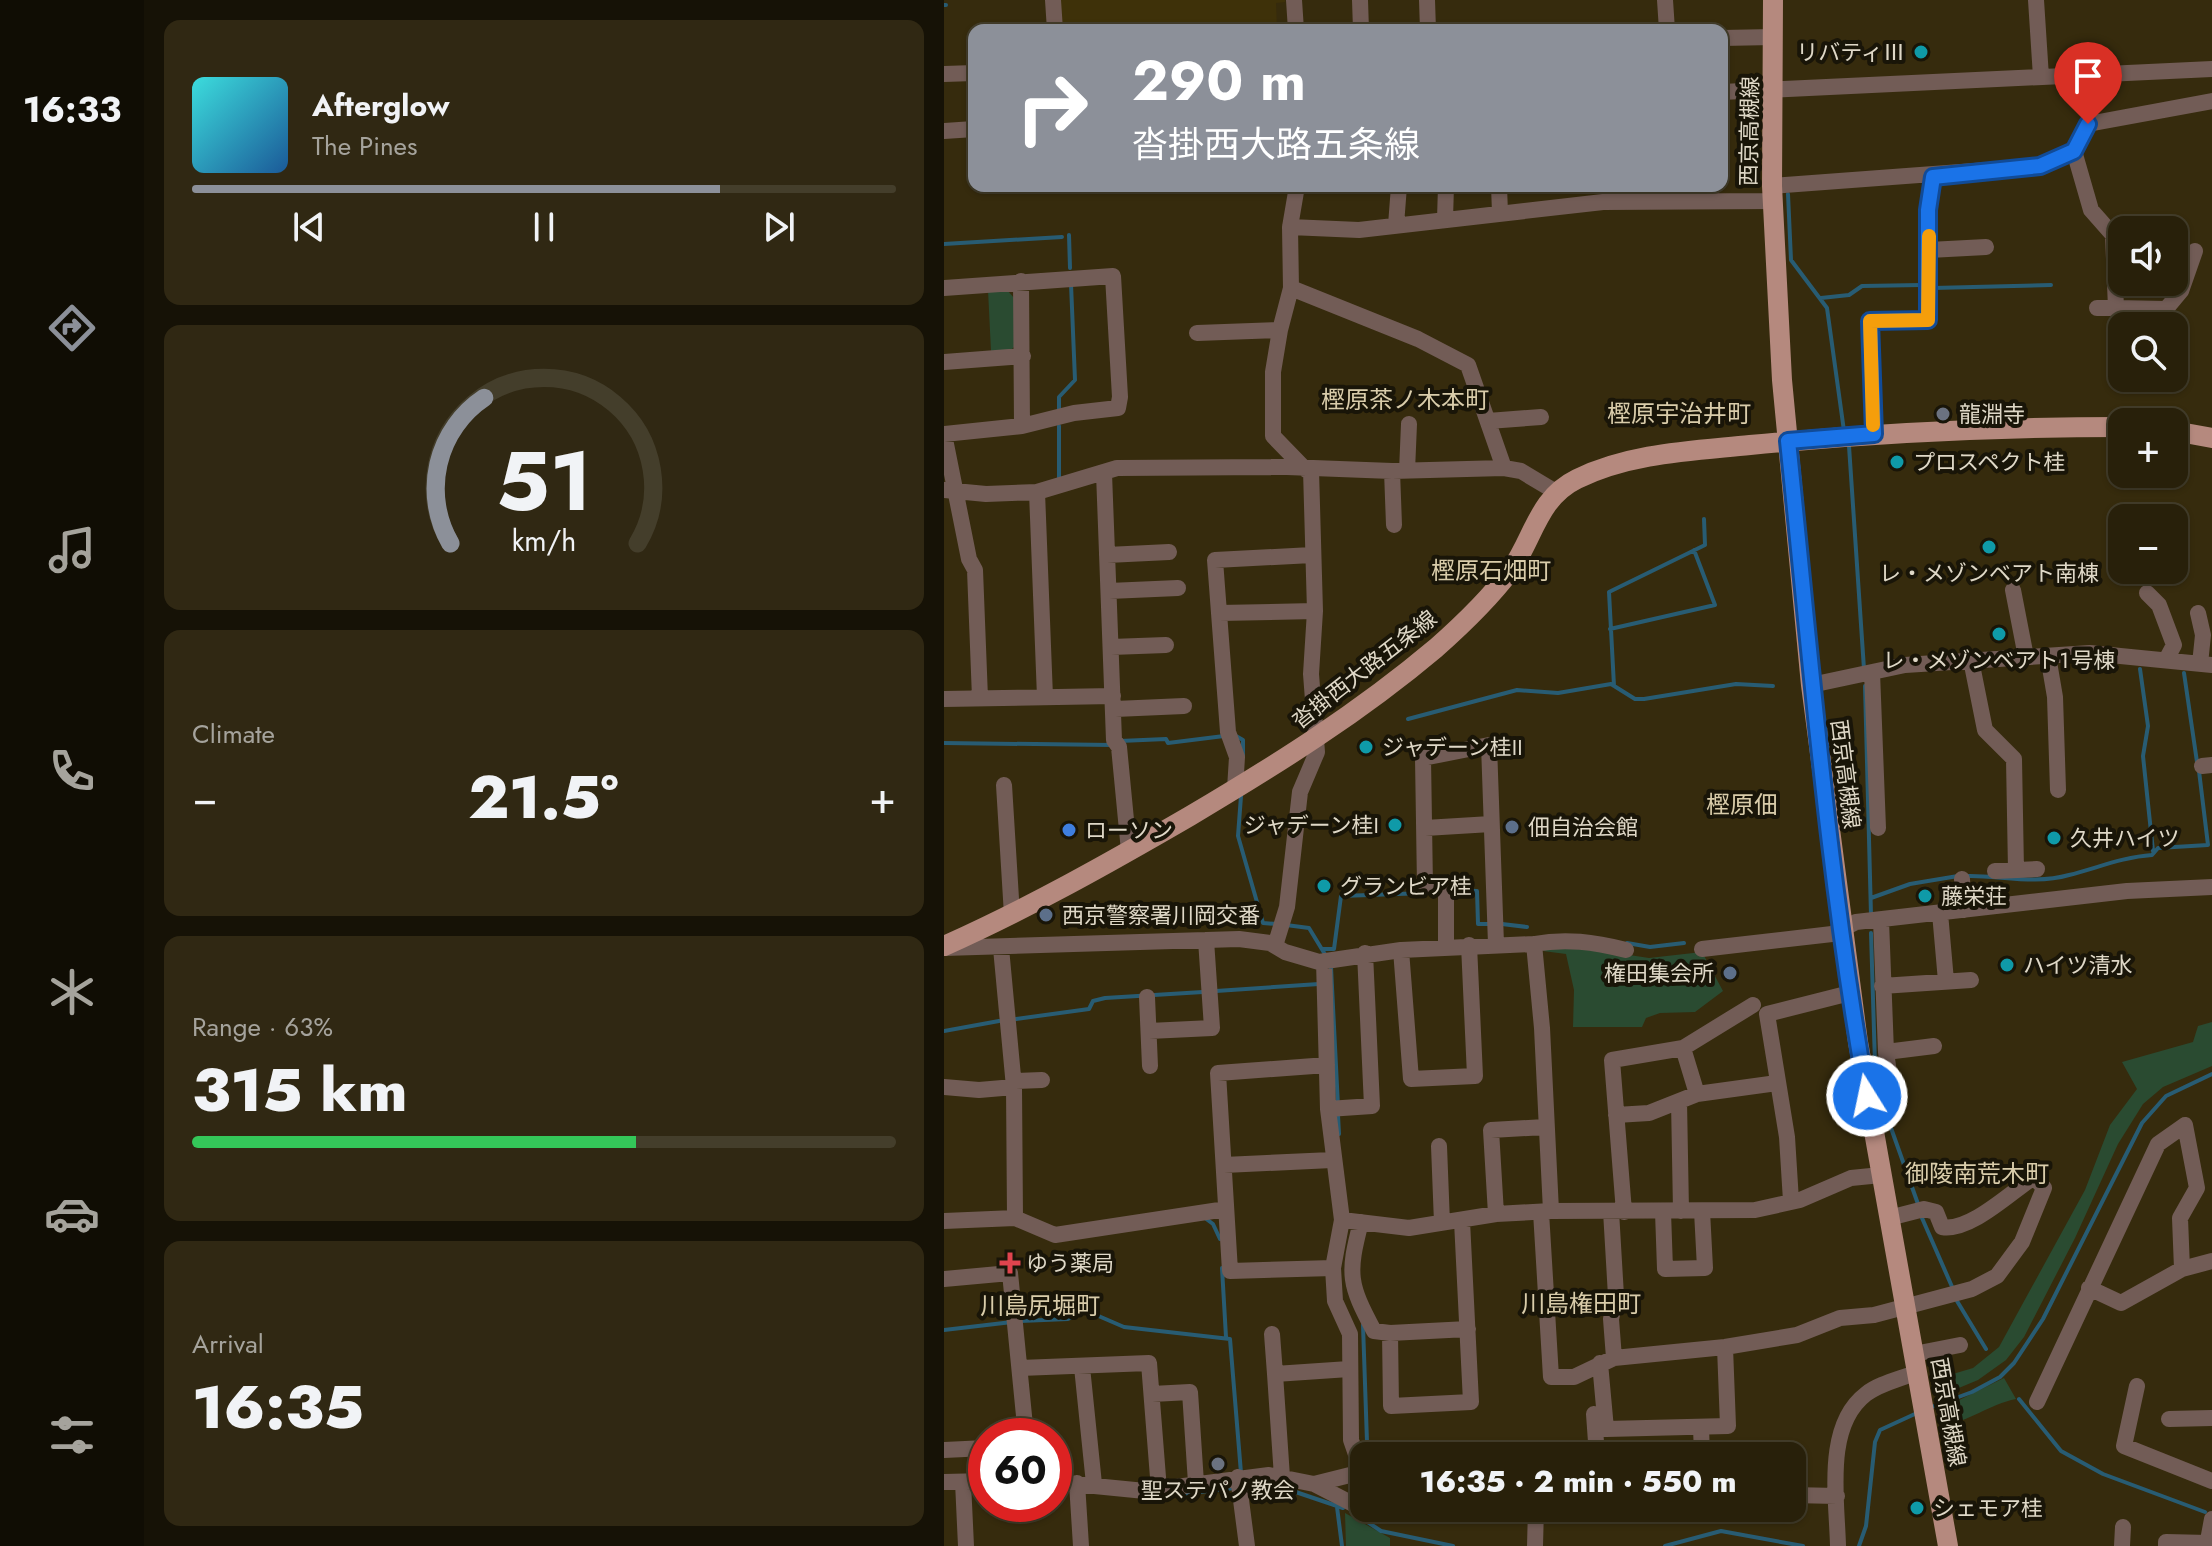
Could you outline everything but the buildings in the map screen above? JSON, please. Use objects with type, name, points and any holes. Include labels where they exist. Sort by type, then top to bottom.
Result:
[{"type":"main road","name":"西京高槻線","points":[[1773,0],[1772,193],[1788,441],[1811,685],[1850,993],[1876,1093],[1881,1175],[1948,1546]]},
{"type":"main road","name":"沓掛西大路五条線","points":[[944,947],[1012,915],[1129,851],[1313,742],[1429,653],[1494,591],[1513,567],[1533,526],[1556,492],[1603,469],[1636,460],[1788,441],[1874,434],[2108,427]]},
{"type":"main road","points":[[2188,434],[2212,438]]},
{"type":"street","points":[[1053,0],[1055,24]]},
{"type":"street","points":[[1294,0],[1296,24]]},
{"type":"street","points":[[1360,0],[1361,24]]},
{"type":"street","points":[[1427,0],[1428,24]]},
{"type":"street","points":[[1665,0],[1667,24]]},
{"type":"street","points":[[2036,0],[2041,77]]},
{"type":"street","points":[[1728,38],[1773,37]]},
{"type":"street","points":[[1728,92],[2212,69]]},
{"type":"street","points":[[944,74],[968,73]]},
{"type":"street","points":[[1290,227],[1359,230],[1603,202],[1772,193],[2040,166],[2074,151],[2088,124],[2212,101]]},
{"type":"street","points":[[944,131],[968,129]]},
{"type":"street","points":[[2074,151],[2091,210],[2113,235],[2116,308]]},
{"type":"street","points":[[1874,434],[1870,321],[1928,320],[1928,210],[1933,177]]},
{"type":"street","points":[[1275,946],[1281,925],[1300,792],[1317,752],[1313,742],[1315,611],[1309,470],[1273,436],[1273,372],[1291,288],[1290,227],[1296,192]]},
{"type":"street","points":[[1396,225],[1399,192]]},
{"type":"street","points":[[1445,219],[1446,192]]},
{"type":"street","points":[[1499,192],[1500,213]]},
{"type":"street","points":[[1929,250],[1986,247]]},
{"type":"street","points":[[2097,308],[2166,309],[2181,291],[2195,251]]},
{"type":"street","points":[[944,288],[1113,276],[1120,397],[1118,408],[1074,413],[1022,426],[944,434],[950,490],[969,559],[975,570],[980,698]]},
{"type":"street","points":[[1021,281],[1022,426]]},
{"type":"street","points":[[1291,288],[1405,333],[1468,365],[1504,468]]},
{"type":"street","points":[[2153,308],[2155,312]]},
{"type":"street","points":[[1197,333],[1280,330]]},
{"type":"street","points":[[944,362],[1023,356]]},
{"type":"street","points":[[1488,421],[1541,417]]},
{"type":"street","points":[[1394,525],[1399,471],[1409,424]]},
{"type":"street","points":[[950,490],[986,494],[1037,492],[1117,468],[1399,471],[1504,468],[1521,471],[1556,492]]},
{"type":"street","points":[[1104,473],[1116,744],[1129,851]]},
{"type":"street","points":[[1037,492],[1045,697]]},
{"type":"street","points":[[1107,555],[1169,552]]},
{"type":"street","points":[[1235,789],[1237,757],[1229,735],[1215,560],[1312,555]]},
{"type":"street","points":[[1109,591],[1178,588]]},
{"type":"street","points":[[2013,590],[2026,657]]},
{"type":"street","points":[[2147,593],[2159,605],[2174,645],[2166,660]]},
{"type":"street","points":[[1219,613],[1315,611]]},
{"type":"street","points":[[1811,685],[1905,665],[2090,653],[2206,665],[2198,613]]},
{"type":"street","points":[[1111,647],[1166,645]]},
{"type":"street","points":[[2048,656],[2055,697],[2058,790]]},
{"type":"street","points":[[1971,660],[1985,730],[2014,759],[2016,870]]},
{"type":"street","points":[[1872,672],[1878,828]]},
{"type":"street","points":[[944,699],[1045,697],[1184,706]]},
{"type":"street","points":[[1446,947],[1446,885],[1425,886],[1423,758],[1489,745],[1496,944]]},
{"type":"street","points":[[1004,785],[1012,915]]},
{"type":"street","points":[[1425,828],[1491,824]]},
{"type":"street","points":[[1995,871],[2037,869]]},
{"type":"street","points":[[1962,879],[1964,910]]},
{"type":"street","points":[[1702,949],[1832,934],[1841,928],[1881,920],[2127,891],[2212,887]]},
{"type":"street","points":[[1940,913],[1946,981]]},
{"type":"street","points":[[1876,1093],[1891,1087],[1882,986],[1881,920]]},
{"type":"street","points":[[944,947],[1001,948],[1239,939],[1327,959],[1401,950],[1578,940],[1626,950]]},
{"type":"street","points":[[1149,1031],[1212,1028],[1206,940]]},
{"type":"street","points":[[1534,944],[1542,1028],[1551,1377],[1574,1377],[1607,1360],[1725,1347],[1797,1335],[1840,1318],[1874,1315],[1905,1305],[1951,1297],[1997,1276],[2022,1242],[2044,1188],[2034,1177],[1988,1211],[1953,1229],[1942,1227],[1936,1212],[1924,1209],[1889,1218]]},
{"type":"street","points":[[1401,950],[1411,1079],[1475,1076],[1469,945]]},
{"type":"street","points":[[1001,948],[1013,1084],[1015,1218]]},
{"type":"street","points":[[1334,1109],[1372,1106],[1365,953]]},
{"type":"street","points":[[1327,959],[1327,1065],[1334,1109],[1332,1160],[1351,1221],[1352,1290],[1374,1331],[1468,1329]]},
{"type":"street","points":[[1882,986],[1971,980]]},
{"type":"street","points":[[1791,1201],[1787,1137],[1767,1014],[1850,993]]},
{"type":"street","points":[[1147,997],[1150,1066]]},
{"type":"street","points":[[1725,1347],[1728,1426],[1606,1429],[1607,1360],[1616,1296],[1618,1212],[1612,1060],[1683,1048],[1753,1005]]},
{"type":"street","points":[[1886,1052],[1934,1046]]},
{"type":"street","points":[[1683,1048],[1697,1094]]},
{"type":"street","points":[[1327,1065],[1218,1073],[1230,1271],[1333,1268]]},
{"type":"street","points":[[944,1087],[979,1090],[1042,1080]]},
{"type":"street","points":[[1616,1115],[1649,1113],[1697,1094],[1777,1083]]},
{"type":"street","points":[[1679,1101],[1681,1211]]},
{"type":"street","points":[[2037,1402],[2158,1144],[2185,1125],[2197,1188],[2180,1218],[2182,1269]]},
{"type":"street","points":[[1496,1214],[1491,1130],[1545,1127]]},
{"type":"street","points":[[1439,1146],[1442,1223]]},
{"type":"street","points":[[1224,1165],[1332,1160]]},
{"type":"street","points":[[1351,1221],[1409,1228],[1496,1214],[1546,1211],[1755,1210],[1791,1201],[1851,1178],[1881,1175]]},
{"type":"street","points":[[944,1221],[1015,1218],[1055,1235],[1226,1209]]},
{"type":"street","points":[[1663,1212],[1665,1269],[1705,1268],[1702,1211]]},
{"type":"street","points":[[1351,1221],[1333,1268],[1335,1301],[1350,1334],[1352,1442]]},
{"type":"street","points":[[1390,1333],[1391,1406],[1471,1402],[1462,1221]]},
{"type":"street","points":[[2089,1288],[2121,1303],[2182,1269],[2212,1261]]},
{"type":"street","points":[[944,1279],[1010,1273],[1024,1418]]},
{"type":"street","points":[[1272,1334],[1282,1477]]},
{"type":"street","points":[[1838,1546],[1837,1496],[1843,1417],[1868,1392],[1916,1363],[1960,1345]]},
{"type":"street","points":[[1020,1368],[1149,1363],[1166,1492]]},
{"type":"street","points":[[1082,1367],[1094,1484]]},
{"type":"street","points":[[1275,1374],[1349,1369]]},
{"type":"street","points":[[2137,1386],[2124,1446],[2212,1481]]},
{"type":"street","points":[[1152,1394],[1190,1392],[1196,1483]]},
{"type":"street","points":[[1594,1414],[1596,1442]]},
{"type":"street","points":[[2169,1419],[2212,1418]]},
{"type":"street","points":[[1701,1427],[1702,1442]]},
{"type":"street","points":[[944,1450],[968,1449]]},
{"type":"street","points":[[1314,1484],[1350,1475]]},
{"type":"street","points":[[1072,1483],[1166,1492],[1196,1483],[1238,1477],[1282,1477],[1314,1484],[1350,1502]]},
{"type":"street","points":[[1238,1477],[1247,1546]]},
{"type":"street","points":[[944,1482],[968,1482]]},
{"type":"street","points":[[963,1482],[966,1546]]},
{"type":"street","points":[[1077,1483],[1081,1546]]},
{"type":"street","points":[[1806,1495],[1837,1496]]},
{"type":"street","points":[[2166,1546],[2166,1542],[2208,1544],[2212,1519]]},
{"type":"street","points":[[1535,1546],[1536,1522]]},
{"type":"street","points":[[2122,1546],[2123,1527]]},
{"type":"shaded area","points":[[1058,0],[1285,0],[1276,3],[1277,24],[1060,24]]},
{"type":"green space","points":[[988,290],[1007,290],[1015,299],[1018,343],[1011,350],[991,351]]},
{"type":"green space","points":[[1557,944],[1649,958],[1702,952],[1723,991],[1695,1012],[1660,1013],[1646,1018],[1642,1027],[1573,1027],[1574,990],[1566,954],[1543,951]]},
{"type":"green space","points":[[2212,1022],[2212,1066],[2163,1087],[2143,1104],[2118,1144],[2075,1238],[2024,1337],[2006,1360],[1978,1380],[1942,1395],[1936,1379],[1973,1368],[1999,1347],[2085,1190],[2110,1125],[2137,1089],[2122,1062],[2193,1042],[2198,1026]]},
{"type":"green space","points":[[2004,1378],[2016,1399],[1942,1426],[1943,1408]]},
{"type":"green space","points":[[1345,1513],[1350,1516],[1350,1522],[1361,1522],[1390,1538],[1390,1546],[1346,1546]]},
{"type":"waterway","points":[[1788,194],[1791,260],[1827,308],[1844,431]]},
{"type":"waterway","points":[[1069,235],[1070,268]]},
{"type":"waterway","points":[[944,244],[1062,237]]},
{"type":"waterway","points":[[1059,409],[1059,397],[1075,380],[1071,284]]},
{"type":"waterway","points":[[1821,298],[1849,295],[1862,286],[1921,285]]},
{"type":"waterway","points":[[1933,288],[2051,285]]},
{"type":"waterway","points":[[1059,426],[1059,480]]},
{"type":"waterway","points":[[1849,446],[1864,669]]},
{"type":"waterway","points":[[1614,686],[1609,592],[1705,545],[1704,519]]},
{"type":"waterway","points":[[1610,629],[1715,605],[1694,550]]},
{"type":"waterway","points":[[2140,669],[2148,726],[2143,756],[2153,851]]},
{"type":"waterway","points":[[2184,673],[2197,762]]},
{"type":"waterway","points":[[1408,719],[1517,690],[1558,693],[1611,684],[1635,699],[1644,699],[1736,684],[1773,686]]},
{"type":"waterway","points":[[1865,686],[1871,915]]},
{"type":"waterway","points":[[1120,741],[1166,739],[1168,743],[1224,736]]},
{"type":"waterway","points":[[1236,736],[1243,740],[1243,756]]},
{"type":"waterway","points":[[944,743],[1112,745]]},
{"type":"waterway","points":[[1967,876],[2056,878],[2120,860],[2152,855],[2158,848],[2208,845],[2199,771]]},
{"type":"waterway","points":[[1241,796],[1238,836],[1263,923],[1277,924]]},
{"type":"waterway","points":[[1871,898],[1910,884],[1958,876]]},
{"type":"waterway","points":[[1451,890],[1477,891],[1478,924],[1493,924]]},
{"type":"waterway","points":[[1322,949],[1334,949],[1341,896],[1426,893]]},
{"type":"waterway","points":[[1502,924],[1527,927]]},
{"type":"waterway","points":[[1286,925],[1309,928],[1326,956]]},
{"type":"waterway","points":[[1871,933],[1875,1064],[1879,1088]]},
{"type":"waterway","points":[[1627,943],[1650,947],[1684,943]]},
{"type":"waterway","points":[[1331,967],[1338,1106]]},
{"type":"waterway","points":[[1216,991],[1319,984]]},
{"type":"waterway","points":[[1016,1019],[1089,1009],[1093,1001],[1105,998],[1203,992]]},
{"type":"waterway","points":[[944,1031],[999,1021]]},
{"type":"waterway","points":[[1929,1408],[1972,1392],[2000,1377],[2014,1363],[2043,1319],[2142,1123],[2166,1096],[2212,1074]]},
{"type":"waterway","points":[[1880,1097],[1918,1204]]},
{"type":"waterway","points":[[1338,1115],[1339,1134]]},
{"type":"waterway","points":[[1205,1218],[1213,1224],[1220,1239]]},
{"type":"waterway","points":[[1922,1218],[1953,1289]]},
{"type":"waterway","points":[[1222,1268],[1226,1337]]},
{"type":"waterway","points":[[1957,1301],[1986,1349]]},
{"type":"waterway","points":[[1020,1321],[1068,1319],[1087,1311],[1124,1327],[1230,1339],[1241,1473]]},
{"type":"waterway","points":[[944,1330],[1012,1322]]},
{"type":"waterway","points":[[1363,1325],[1367,1442]]},
{"type":"waterway","points":[[2019,1399],[2061,1451],[2103,1474],[2205,1512]]},
{"type":"waterway","points":[[1859,1546],[1866,1526],[1875,1442],[1880,1430],[1917,1413]]},
{"type":"waterway","points":[[1243,1488],[1278,1486],[1343,1508]]},
{"type":"waterway","points":[[1172,1495],[1235,1488]]},
{"type":"waterway","points":[[1337,1507],[1342,1546]]},
{"type":"waterway","points":[[1368,1522],[1381,1531],[1453,1546]]},
{"type":"waterway","points":[[1665,1546],[1721,1531],[1803,1546]]},
{"type":"slow traffic","points":[[1873,425],[1870,321],[1928,320],[1929,236]]},
{"type":"place","name":"リバティⅢ","points":[[1921,52]]},
{"type":"place","name":"龍淵寺","points":[[1943,414]]},
{"type":"place","name":"プロスペクト桂","points":[[1897,462]]},
{"type":"place","name":"レ・メゾンベアト南棟","points":[[1989,547]]},
{"type":"place","name":"レ・メゾンベアト１号棟","points":[[1999,634]]},
{"type":"place","name":"ジャデーン桂II","points":[[1366,747]]},
{"type":"place","name":"ジャデーン桂I","points":[[1395,825]]},
{"type":"place","name":"佃自治会館","points":[[1512,827]]},
{"type":"place","name":"ローソン","points":[[1069,830]]},
{"type":"place","name":"久井ハイツ","points":[[2054,838]]},
{"type":"place","name":"グランビア桂","points":[[1324,886]]},
{"type":"place","name":"藤栄荘","points":[[1925,896]]},
{"type":"place","name":"西京警察署川岡交番","points":[[1046,915]]},
{"type":"place","name":"ハイツ清水","points":[[2007,965]]},
{"type":"place","name":"権田集会所","points":[[1730,973]]},
{"type":"place","name":"ゆう薬局","points":[[1010,1263]]},
{"type":"place","name":"聖ステパノ教会","points":[[1218,1464]]},
{"type":"place","name":"シェモア桂","points":[[1917,1508]]},
{"type":"district","name":"樫原茶ノ木本町","points":[[1405,399]]},
{"type":"district","name":"樫原宇治井町","points":[[1679,413]]},
{"type":"district","name":"樫原石畑町","points":[[1491,570]]},
{"type":"district","name":"樫原佃","points":[[1742,804]]},
{"type":"district","name":"御陵南荒木町","points":[[1977,1173]]},
{"type":"district","name":"川島権田町","points":[[1581,1303]]},
{"type":"district","name":"川島尻堀町","points":[[1040,1305]]},
{"type":"route","points":[[1867,1096],[1842,939],[1814,712],[1788,441],[1874,434],[1870,321],[1928,320],[1928,210],[1933,177],[2040,166],[2065,158],[2074,151],[2088,124]]}]
